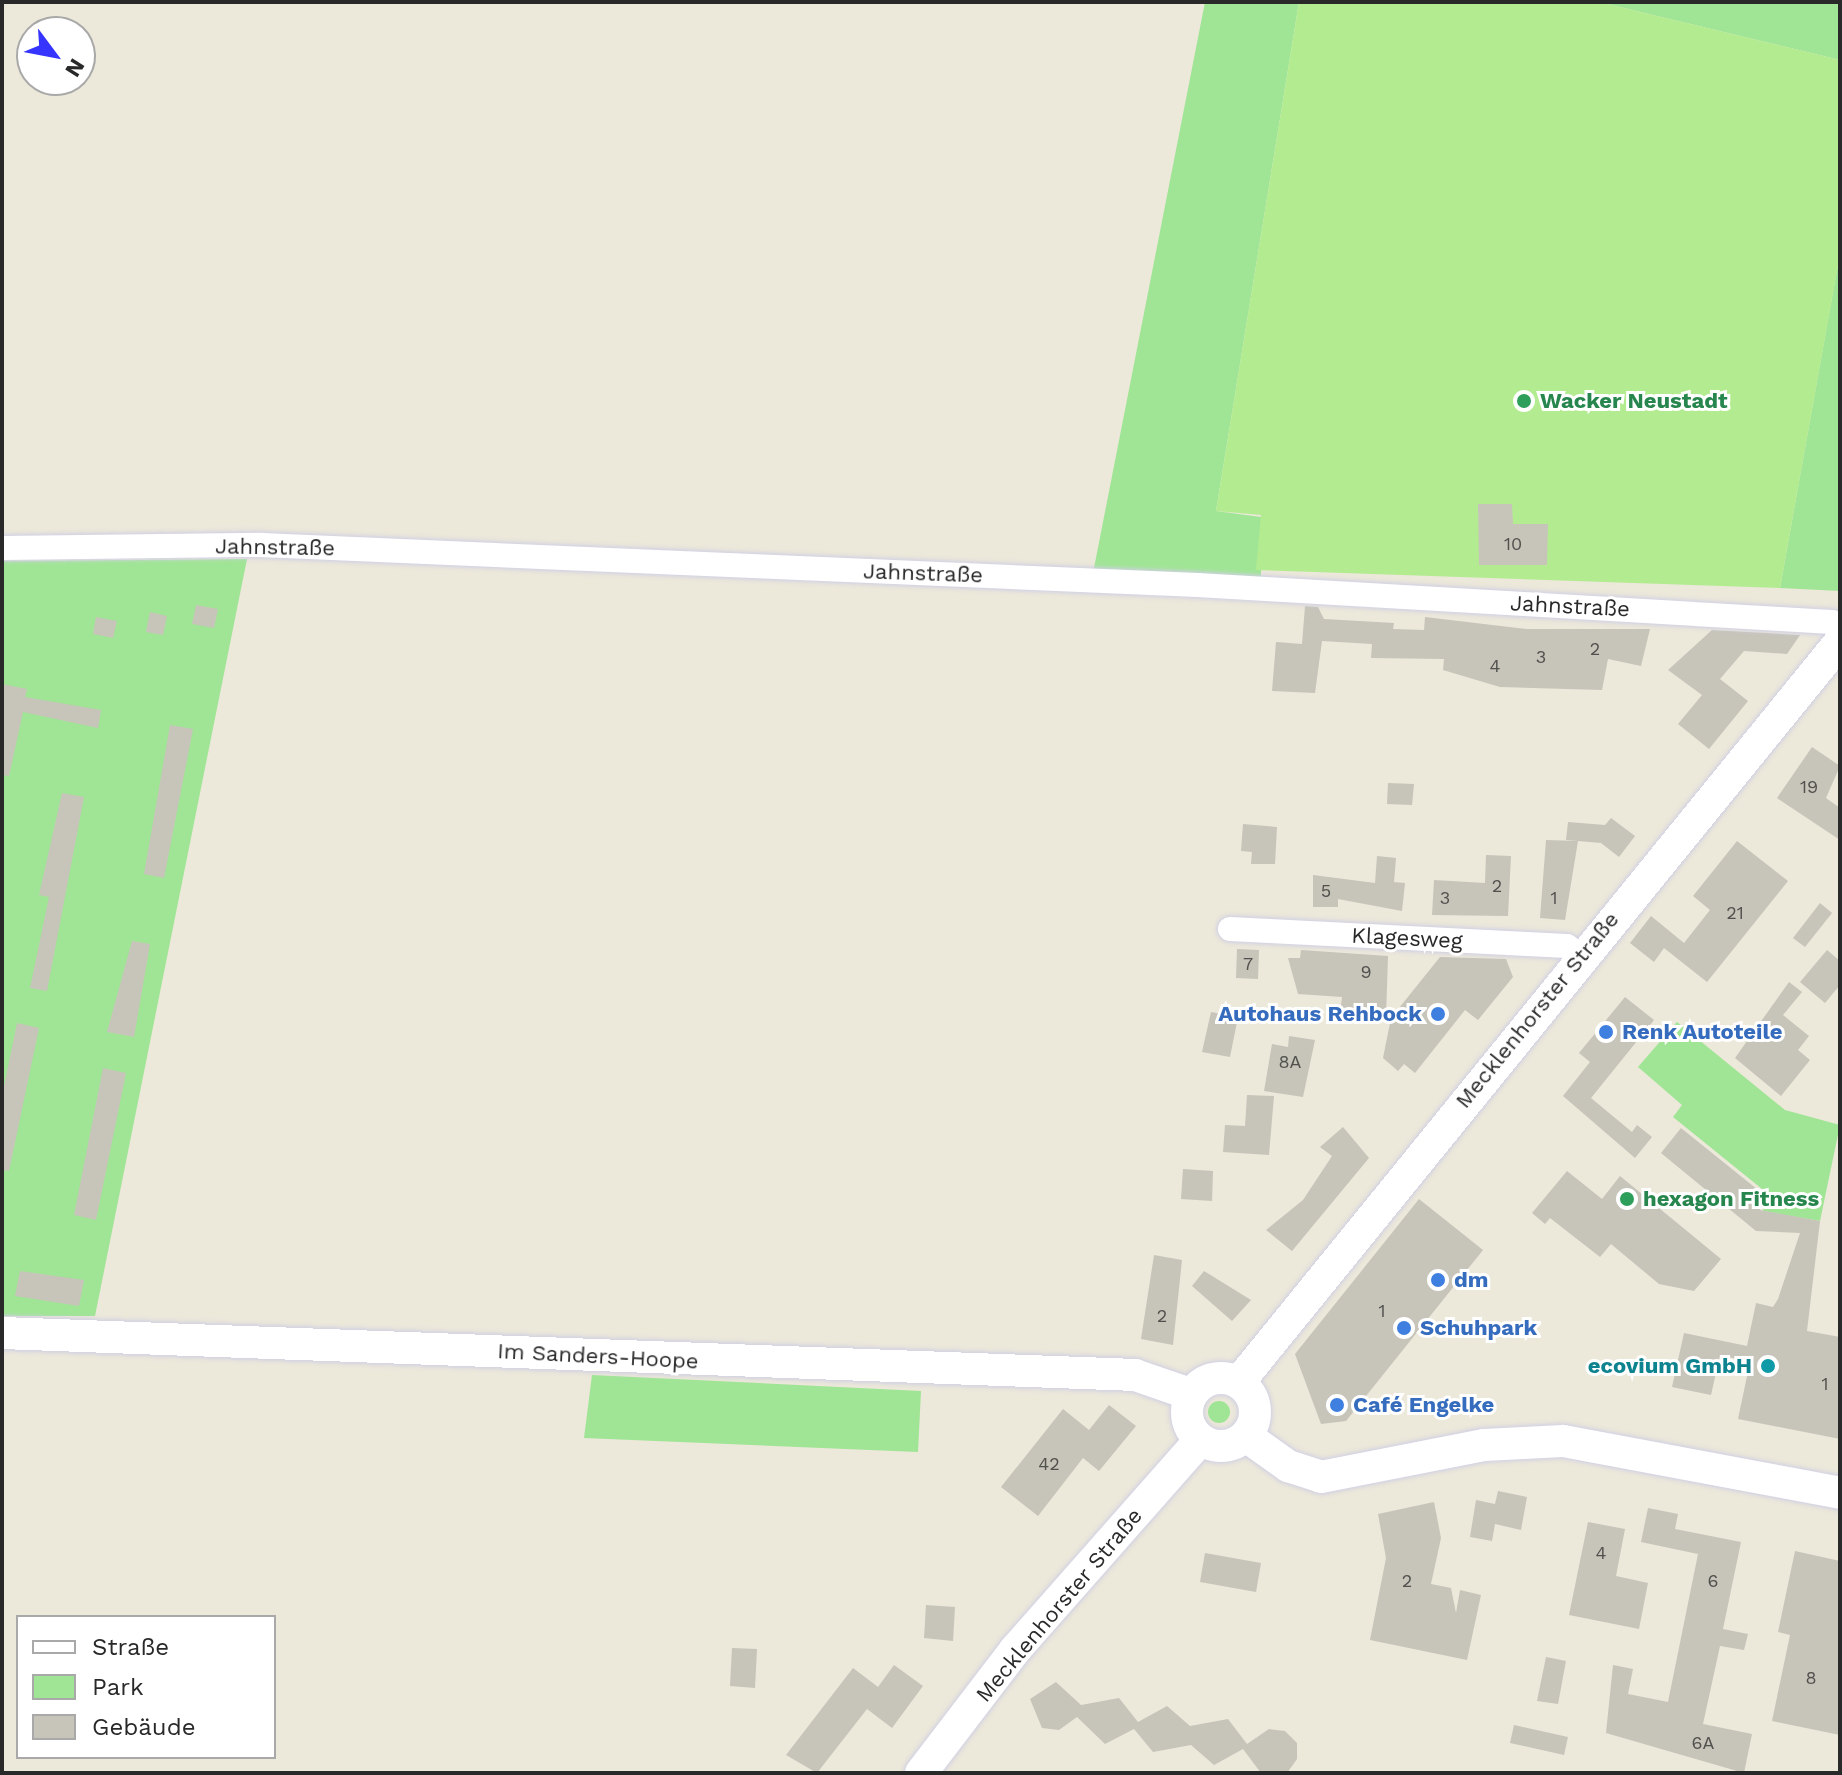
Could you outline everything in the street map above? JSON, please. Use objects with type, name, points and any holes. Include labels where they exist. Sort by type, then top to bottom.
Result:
[{"type":"main road","name":"Mecklenhorster Straße","points":[[1239,1382],[1581,956],[1840,642]]},
{"type":"main road","name":"Im Sanders-Hoope","points":[[2,1333],[1135,1375],[1190,1394]]},
{"type":"main road","points":[[1210,1379],[1239,1382],[1254,1404],[1246,1436],[1229,1446],[1200,1440],[1186,1418],[1190,1394],[1210,1379]]},
{"type":"main road","points":[[1246,1436],[1288,1466],[1321,1477],[1484,1445],[1563,1441],[1840,1493]]},
{"type":"main road","name":"Mecklenhorster Straße","points":[[921,1773],[1015,1650],[1200,1440]]},
{"type":"street","name":"Jahnstraße","points":[[2,548],[262,545],[1133,582],[1832,622],[1840,629]]},
{"type":"street","name":"Klagesweg","points":[[1230,929],[1567,946],[1581,956]]},
{"type":"green space","points":[[1205,2],[1299,2],[1216,511],[1261,517],[1261,579],[1093,573]]},
{"type":"green space","name":"Wacker Neustadt","points":[[1299,2],[1599,2],[1840,60],[1840,254],[1780,588],[1256,570],[1261,515],[1216,511]]},
{"type":"green space","points":[[1599,2],[1840,2],[1840,60]]},
{"type":"green space","points":[[1840,254],[1840,591],[1780,588],[1833,292]]},
{"type":"green space","points":[[247,559],[95,1316],[2,1316],[2,561]]},
{"type":"green space","points":[[1677,1022],[1785,1110],[1840,1125],[1820,1221],[1763,1211],[1767,1193],[1673,1117],[1682,1105],[1638,1067]]},
{"type":"green space","points":[[592,1375],[921,1391],[918,1452],[584,1438]]},
{"type":"green space","points":[[1219,1401],[1227,1404],[1230,1412],[1227,1420],[1219,1423],[1211,1420],[1208,1412],[1211,1404]]},
{"type":"building","points":[[1478,504],[1512,504],[1513,524],[1548,524],[1547,565],[1479,565]]},
{"type":"building","points":[[196,605],[218,609],[214,628],[192,624]]},
{"type":"building","points":[[1305,606],[1318,607],[1324,619],[1394,623],[1393,629],[1424,630],[1425,617],[1527,629],[1650,629],[1641,666],[1608,659],[1602,690],[1500,687],[1443,670],[1444,659],[1371,658],[1372,644],[1322,641],[1315,693],[1272,691],[1276,642],[1302,644]]},
{"type":"building","points":[[150,612],[167,616],[163,635],[146,632]]},
{"type":"building","points":[[96,617],[117,621],[113,638],[93,634]]},
{"type":"building","points":[[1712,630],[1800,635],[1787,654],[1744,651],[1720,679],[1748,701],[1709,749],[1678,724],[1702,695],[1668,670]]},
{"type":"building","points":[[2,684],[27,689],[25,697],[101,710],[98,728],[23,712],[9,776],[2,775]]},
{"type":"building","points":[[170,725],[193,729],[164,878],[144,874]]},
{"type":"building","points":[[1812,747],[1840,766],[1826,798],[1840,808],[1840,840],[1777,798]]},
{"type":"building","points":[[1388,783],[1414,784],[1412,805],[1387,804]]},
{"type":"building","points":[[62,793],[84,797],[47,991],[30,988],[49,897],[39,895]]},
{"type":"building","points":[[1611,818],[1635,836],[1619,857],[1601,843],[1566,840],[1568,822],[1605,825]]},
{"type":"building","points":[[1243,824],[1277,827],[1275,864],[1251,864],[1252,852],[1241,851]]},
{"type":"building","points":[[1546,840],[1578,841],[1565,920],[1540,918]]},
{"type":"building","points":[[1737,841],[1788,881],[1707,982],[1664,948],[1654,962],[1630,943],[1651,916],[1684,943],[1710,910],[1693,896]]},
{"type":"building","points":[[1486,855],[1511,856],[1508,916],[1432,915],[1434,880],[1485,883]]},
{"type":"building","points":[[1377,856],[1396,858],[1394,882],[1405,883],[1402,911],[1338,899],[1338,907],[1313,907],[1313,875],[1375,883]]},
{"type":"building","points":[[1820,903],[1832,913],[1805,947],[1793,938]]},
{"type":"building","points":[[132,941],[150,944],[134,1037],[107,1032]]},
{"type":"building","points":[[1237,949],[1259,950],[1258,979],[1236,978]]},
{"type":"building","points":[[1301,950],[1388,956],[1386,1018],[1340,1013],[1342,997],[1298,994],[1288,958],[1300,958]]},
{"type":"building","points":[[1827,950],[1840,961],[1840,985],[1825,1003],[1800,982]]},
{"type":"building","name":"Autohaus Rehbock","points":[[1440,957],[1506,959],[1513,977],[1478,1020],[1465,1010],[1415,1073],[1404,1064],[1398,1071],[1383,1058],[1391,1018]]},
{"type":"building","points":[[1789,982],[1802,992],[1783,1015],[1809,1036],[1798,1050],[1810,1060],[1781,1096],[1735,1058]]},
{"type":"building","points":[[1625,997],[1654,1020],[1591,1098],[1632,1132],[1637,1125],[1652,1137],[1635,1158],[1563,1096],[1590,1062],[1579,1053]]},
{"type":"building","points":[[1211,1012],[1238,1017],[1230,1057],[1202,1052]]},
{"type":"building","points":[[17,1023],[39,1028],[9,1171],[2,1170],[2,1096]]},
{"type":"building","points":[[1289,1036],[1315,1040],[1303,1097],[1264,1091],[1272,1044],[1288,1047]]},
{"type":"building","points":[[103,1068],[126,1073],[96,1220],[74,1215]]},
{"type":"building","points":[[1247,1095],[1274,1096],[1269,1155],[1223,1152],[1225,1125],[1245,1126]]},
{"type":"building","points":[[1343,1127],[1369,1158],[1292,1251],[1266,1230],[1303,1200],[1332,1156],[1320,1147]]},
{"type":"building","points":[[1681,1128],[1763,1194],[1760,1210],[1820,1221],[1807,1331],[1840,1337],[1840,1439],[1738,1419],[1750,1362],[1720,1355],[1711,1395],[1672,1387],[1684,1333],[1747,1346],[1756,1303],[1773,1307],[1800,1233],[1756,1231],[1661,1153]]},
{"type":"building","points":[[1183,1169],[1213,1171],[1212,1201],[1181,1199]]},
{"type":"building","points":[[1567,1171],[1602,1199],[1620,1176],[1721,1259],[1694,1291],[1659,1284],[1611,1244],[1600,1257],[1550,1218],[1545,1224],[1532,1213]]},
{"type":"building","points":[[1419,1199],[1483,1250],[1346,1421],[1321,1424],[1295,1354]]},
{"type":"building","points":[[1154,1255],[1182,1260],[1173,1345],[1141,1339]]},
{"type":"building","points":[[20,1271],[84,1280],[79,1306],[15,1296]]},
{"type":"building","points":[[1204,1271],[1251,1300],[1232,1321],[1192,1286]]},
{"type":"building","points":[[1109,1405],[1136,1426],[1099,1471],[1083,1458],[1038,1516],[1001,1487],[1063,1409],[1089,1430]]},
{"type":"building","points":[[1498,1491],[1527,1497],[1521,1530],[1495,1524],[1492,1541],[1470,1537],[1476,1500],[1495,1504]]},
{"type":"building","points":[[1434,1502],[1441,1538],[1431,1584],[1451,1588],[1456,1613],[1460,1590],[1481,1595],[1467,1660],[1370,1640],[1386,1558],[1378,1514]]},
{"type":"building","points":[[1648,1508],[1678,1514],[1675,1529],[1741,1542],[1723,1629],[1748,1634],[1744,1650],[1720,1646],[1703,1724],[1752,1734],[1744,1773],[1606,1733],[1613,1665],[1633,1669],[1628,1694],[1668,1702],[1698,1554],[1641,1542]]},
{"type":"building","points":[[1588,1522],[1625,1529],[1616,1576],[1648,1583],[1639,1629],[1569,1615]]},
{"type":"building","points":[[1795,1551],[1840,1561],[1840,1735],[1772,1721],[1790,1635],[1778,1632]]},
{"type":"building","points":[[1205,1553],[1261,1563],[1256,1592],[1200,1582]]},
{"type":"building","points":[[926,1605],[955,1607],[953,1641],[924,1638]]},
{"type":"building","points":[[732,1648],[757,1649],[755,1688],[730,1686]]},
{"type":"building","points":[[1546,1657],[1566,1661],[1558,1704],[1537,1701]]},
{"type":"building","points":[[894,1665],[923,1686],[892,1728],[867,1709],[817,1773],[786,1755],[853,1668],[878,1687]]},
{"type":"building","points":[[1056,1682],[1081,1705],[1119,1698],[1138,1722],[1167,1706],[1190,1726],[1228,1719],[1247,1744],[1269,1729],[1285,1731],[1297,1743],[1297,1759],[1287,1773],[1261,1773],[1243,1749],[1214,1765],[1191,1745],[1153,1752],[1134,1729],[1105,1744],[1077,1717],[1059,1730],[1042,1728],[1030,1699]]},
{"type":"building","points":[[1514,1725],[1568,1737],[1564,1755],[1510,1743]]},
{"type":"place","name":"Wacker Neustadt","points":[[1524,401]]},
{"type":"place","name":"Autohaus Rehbock","points":[[1438,1014]]},
{"type":"place","name":"Renk Autoteile","points":[[1606,1032]]},
{"type":"place","name":"hexagon Fitness","points":[[1627,1199]]},
{"type":"place","name":"dm","points":[[1438,1280]]},
{"type":"place","name":"Schuhpark","points":[[1404,1328]]},
{"type":"place","name":"ecovium GmbH","points":[[1768,1366]]},
{"type":"place","name":"Café Engelke","points":[[1337,1405]]}]
